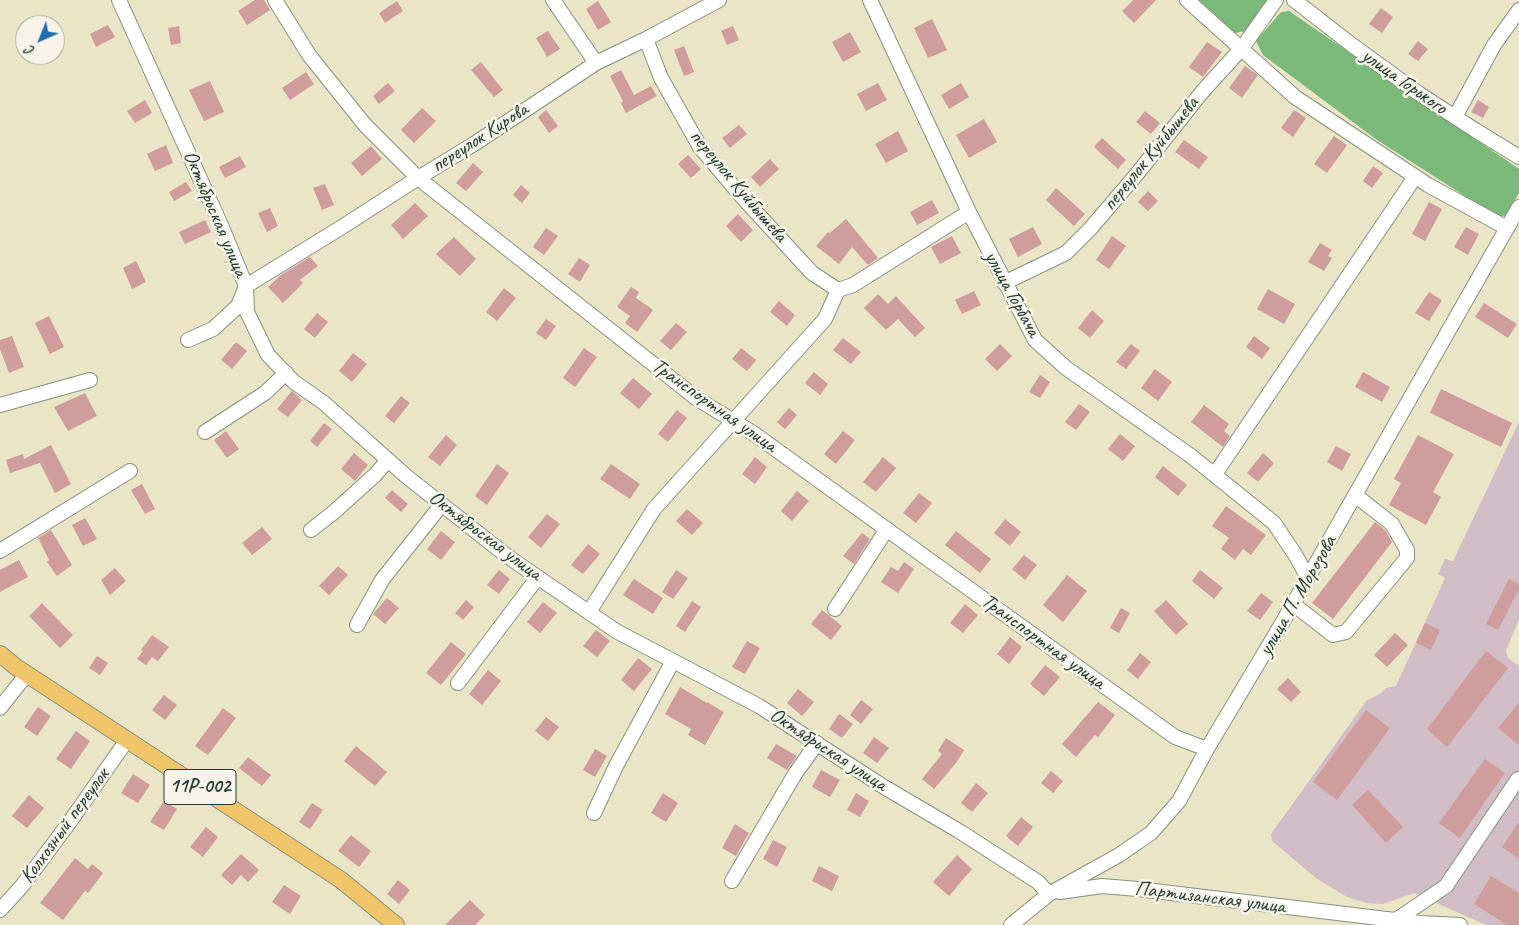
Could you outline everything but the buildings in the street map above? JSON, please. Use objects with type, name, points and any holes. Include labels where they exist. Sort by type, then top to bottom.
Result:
[{"type":"main road","name":"11Р-002","points":[[0,654],[27,674],[341,880],[396,925]]},
{"type":"street","name":"Октябрьская улица","points":[[118,0],[221,224],[246,286],[246,312],[268,355],[294,382],[324,403],[388,460],[507,556],[616,631],[759,706],[884,787],[959,831],[1038,882],[1049,894]]},
{"type":"street","name":"Транспортная улица","points":[[275,0],[309,55],[365,126],[418,178],[696,398],[753,433],[1175,737],[1207,749]]},
{"type":"street","points":[[553,0],[596,63]]},
{"type":"street","name":"переулок Кирова","points":[[246,286],[474,144],[596,63],[719,0]]},
{"type":"street","name":"улица Горбача","points":[[870,0],[969,212],[1035,340],[1059,362],[1215,474],[1274,523],[1308,578]]},
{"type":"street","points":[[1188,0],[1295,97],[1415,177],[1507,228]]},
{"type":"street","name":"переулок Куйбышева","points":[[1004,283],[1066,253],[1090,229],[1202,92],[1242,48],[1276,0]]},
{"type":"street","name":"улица Горького","points":[[1294,0],[1352,45],[1455,117],[1519,157]]},
{"type":"street","points":[[1455,117],[1494,46],[1519,10]]},
{"type":"street","name":"переулок Куйбышева","points":[[646,39],[661,78],[700,147],[743,198],[812,273],[838,290]]},
{"type":"street","points":[[1215,474],[1415,177]]},
{"type":"street","name":"улица П. Морозова","points":[[1011,925],[1049,894],[1119,855],[1151,833],[1179,801],[1207,749],[1294,604],[1519,207]]},
{"type":"street","points":[[589,612],[654,509],[825,319],[838,290],[853,286],[969,212]]},
{"type":"street","points":[[188,340],[213,329],[238,306],[246,286]]},
{"type":"street","points":[[205,432],[265,394],[286,373]]},
{"type":"street","points":[[0,405],[90,380]]},
{"type":"street","points":[[311,530],[375,475],[388,460]]},
{"type":"street","points":[[0,551],[130,471]]},
{"type":"street","points":[[1294,604],[1333,635],[1346,632],[1407,558],[1407,550],[1392,524],[1356,494]]},
{"type":"street","points":[[357,626],[382,580],[442,504]]},
{"type":"street","points":[[835,609],[887,529]]},
{"type":"street","points":[[458,683],[538,577]]},
{"type":"street","points":[[594,813],[617,764],[673,660]]},
{"type":"street","points":[[0,708],[27,674]]},
{"type":"street","name":"Колхозный переулок","points":[[0,910],[22,886],[127,740]]},
{"type":"street","points":[[732,880],[795,774],[817,743]]},
{"type":"street","points":[[1396,920],[1446,886],[1518,779]]},
{"type":"street","name":"Партизанская улица","points":[[1049,894],[1111,886],[1396,920],[1460,925]]},
{"type":"shaded area","points":[[1519,422],[1519,619],[1506,651],[1508,658],[1519,666],[1519,925],[1486,925],[1414,893],[1383,904],[1366,903],[1347,897],[1316,878],[1272,841],[1271,834],[1367,700],[1380,694],[1386,688],[1396,686],[1445,578],[1438,574],[1445,559],[1453,561]]},
{"type":"green space","points":[[1199,0],[1269,0],[1247,31],[1235,33]]},
{"type":"green space","points":[[1289,11],[1519,169],[1519,193],[1507,215],[1498,217],[1377,140],[1263,55],[1256,41],[1281,12]]}]
